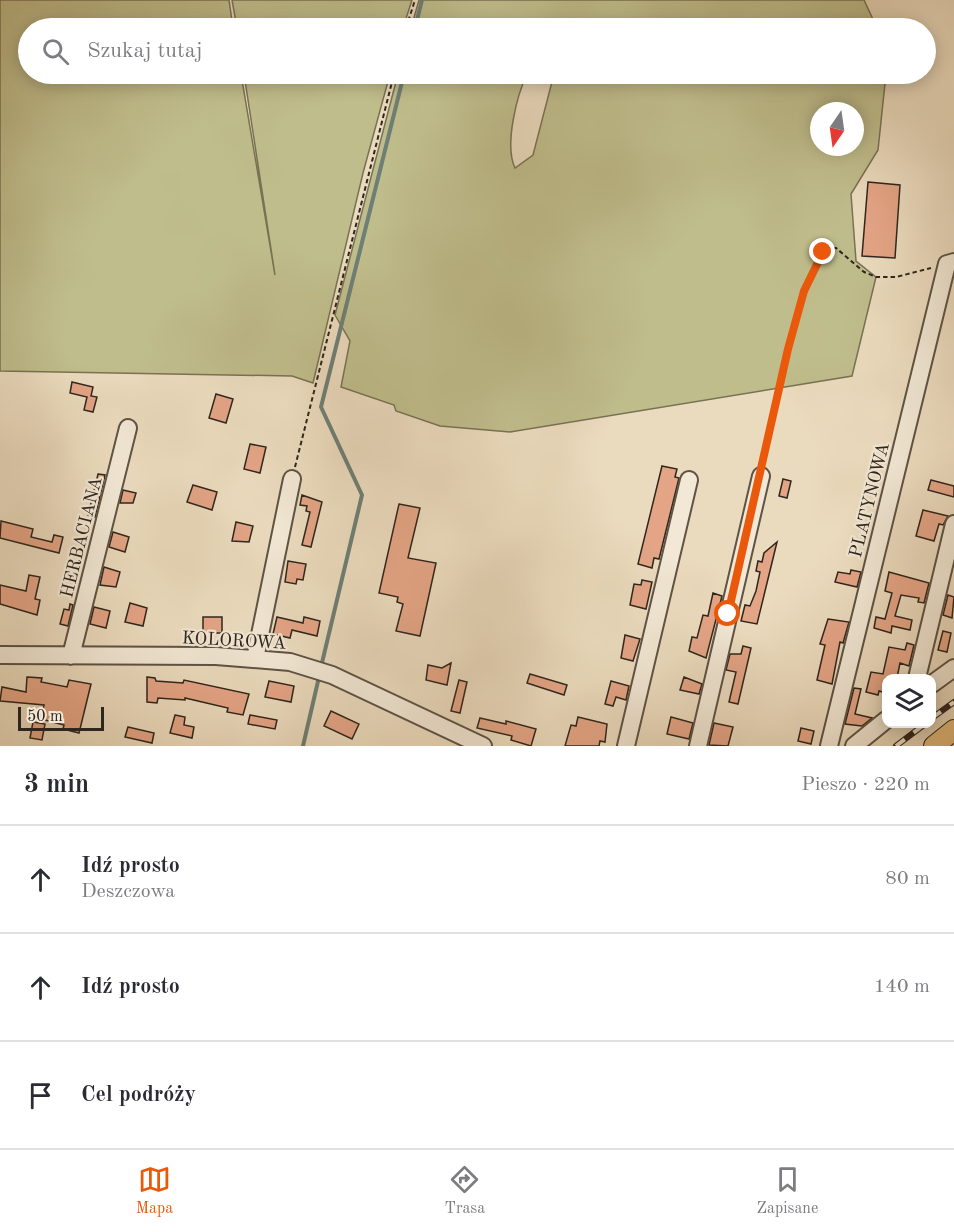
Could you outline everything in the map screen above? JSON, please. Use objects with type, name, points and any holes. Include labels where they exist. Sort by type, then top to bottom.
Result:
[{"type":"main road","points":[[934,746],[954,730]]},
{"type":"street","name":"PLATYNOWA","points":[[829,746],[951,263]]},
{"type":"street","name":"HERBACIANA","points":[[71,656],[128,428]]},
{"type":"street","points":[[698,746],[761,476]]},
{"type":"street","points":[[255,659],[292,479]]},
{"type":"street","points":[[626,746],[689,480]]},
{"type":"street","points":[[918,674],[954,524]]},
{"type":"street","name":"KOLOROWA","points":[[0,655],[255,659],[312,668],[332,675],[483,746]]},
{"type":"street","points":[[936,681],[954,668]]},
{"type":"street","points":[[854,746],[882,723]]},
{"type":"path","points":[[409,18],[415,0]]},
{"type":"path","points":[[292,479],[391,84]]},
{"type":"path","points":[[761,476],[804,291],[823,252],[828,248],[836,248],[864,272],[885,279],[951,263]]},
{"type":"shaded area","points":[[0,0],[229,0],[232,18],[18,18],[18,84],[243,84],[275,275],[246,84],[387,84],[363,173],[313,383],[292,376],[0,371]]},
{"type":"shaded area","points":[[232,0],[412,0],[406,18],[235,18]]},
{"type":"shaded area","points":[[419,0],[864,0],[872,18],[414,18]]},
{"type":"shaded area","points":[[395,84],[523,84],[511,134],[512,158],[515,168],[533,155],[551,84],[885,84],[878,150],[851,194],[856,261],[876,277],[852,376],[510,432],[440,426],[396,411],[394,405],[341,387],[350,341],[335,315]]},
{"type":"building","points":[[868,182],[900,185],[895,258],[862,256]]},
{"type":"building","points":[[72,382],[93,387],[91,396],[97,397],[93,412],[84,410],[87,397],[70,393]]},
{"type":"building","points":[[216,394],[233,399],[226,423],[209,418]]},
{"type":"building","points":[[250,444],[266,447],[260,473],[244,469]]},
{"type":"building","points":[[662,466],[677,469],[675,477],[679,478],[659,559],[654,558],[652,568],[638,564]]},
{"type":"building","points":[[98,474],[105,475],[95,517],[88,515]]},
{"type":"building","points":[[783,479],[791,481],[787,498],[779,496]]},
{"type":"building","points":[[931,480],[954,486],[954,497],[928,490]]},
{"type":"building","points":[[193,485],[217,492],[212,510],[187,502]]},
{"type":"building","points":[[123,490],[136,493],[133,503],[120,503]]},
{"type":"building","points":[[302,495],[322,502],[311,547],[302,545],[310,512],[306,511],[307,506],[300,505]]},
{"type":"building","points":[[399,504],[420,508],[408,558],[436,563],[420,636],[396,631],[403,604],[397,602],[398,597],[379,593]]},
{"type":"building","points":[[923,510],[948,516],[943,525],[939,524],[934,541],[916,536]]},
{"type":"building","points":[[1,521],[33,529],[31,537],[52,542],[54,535],[63,537],[59,553],[0,538]]},
{"type":"building","points":[[236,522],[253,526],[249,542],[232,541]]},
{"type":"building","points":[[113,532],[129,537],[125,552],[109,547]]},
{"type":"building","points":[[777,542],[757,624],[741,621],[745,605],[750,606],[756,591],[760,572],[756,571],[758,561],[762,562],[764,553]]},
{"type":"building","points":[[288,561],[306,564],[303,580],[297,579],[296,584],[285,582]]},
{"type":"building","points":[[104,567],[120,572],[116,587],[100,585]]},
{"type":"building","points":[[851,570],[861,572],[857,587],[835,582],[838,572],[850,574]]},
{"type":"building","points":[[889,572],[929,583],[924,603],[918,602],[919,598],[901,595],[895,616],[912,620],[910,630],[892,626],[891,633],[874,628],[876,617],[885,619],[892,593],[885,591]]},
{"type":"building","points":[[29,575],[40,577],[35,599],[40,600],[37,615],[0,604],[0,585],[26,591]]},
{"type":"building","points":[[642,580],[652,582],[646,609],[630,605],[634,584],[641,585]]},
{"type":"building","points":[[713,593],[722,596],[706,658],[689,651],[692,637],[697,638],[703,615],[708,616]]},
{"type":"building","points":[[948,595],[954,597],[952,618],[943,615]]},
{"type":"building","points":[[130,603],[147,608],[143,626],[125,622]]},
{"type":"building","points":[[70,604],[73,605],[68,626],[60,624],[64,609],[69,610]]},
{"type":"building","points":[[94,607],[110,611],[106,628],[90,624]]},
{"type":"building","points":[[203,617],[222,617],[222,633],[203,633]]},
{"type":"building","points":[[277,617],[303,623],[304,617],[320,621],[317,636],[292,630],[290,638],[273,634]]},
{"type":"building","points":[[828,619],[849,622],[843,643],[840,642],[832,684],[817,680],[825,645],[820,644]]},
{"type":"building","points":[[943,631],[951,633],[947,652],[938,650]]},
{"type":"building","points":[[625,635],[640,639],[633,661],[621,658]]},
{"type":"building","points":[[907,643],[914,645],[909,666],[900,663],[898,674],[883,674],[889,647],[905,650]]},
{"type":"building","points":[[743,646],[751,648],[738,704],[729,702],[736,672],[726,670],[730,654],[741,654]]},
{"type":"building","points":[[451,663],[447,685],[426,680],[428,665],[442,668]]},
{"type":"building","points":[[871,672],[883,674],[882,692],[879,691],[878,695],[866,692]]},
{"type":"building","points":[[530,674],[567,685],[564,695],[527,683]]},
{"type":"building","points":[[27,677],[42,678],[41,682],[67,687],[69,680],[91,684],[79,733],[63,729],[64,725],[41,719],[44,705],[0,701],[2,687],[26,692]]},
{"type":"building","points":[[147,677],[155,678],[156,681],[183,683],[184,680],[249,694],[243,715],[227,712],[228,708],[185,698],[185,700],[158,698],[157,703],[147,702]]},
{"type":"building","points":[[684,677],[702,684],[699,694],[680,690]]},
{"type":"building","points":[[459,680],[467,682],[460,713],[451,711]]},
{"type":"building","points":[[269,681],[294,686],[291,702],[265,697]]},
{"type":"building","points":[[611,681],[629,686],[626,700],[616,697],[613,706],[605,704]]},
{"type":"building","points":[[854,688],[861,689],[855,714],[872,718],[862,726],[845,724]]},
{"type":"building","points":[[331,711],[359,724],[352,739],[324,726]]},
{"type":"building","points":[[175,715],[185,717],[184,725],[194,727],[192,738],[170,733]]},
{"type":"building","points":[[250,715],[277,720],[275,729],[248,724]]},
{"type":"building","points":[[578,717],[607,724],[605,742],[600,741],[599,746],[565,746],[571,725],[576,726]]},
{"type":"building","points":[[671,717],[693,723],[689,739],[667,734]]},
{"type":"building","points":[[480,718],[506,724],[506,721],[536,729],[531,746],[511,740],[512,736],[477,728]]},
{"type":"building","points":[[33,722],[45,724],[42,740],[30,738]]},
{"type":"building","points":[[714,723],[733,727],[728,746],[709,745]]},
{"type":"building","points":[[128,727],[154,733],[152,743],[125,737]]},
{"type":"building","points":[[801,728],[814,731],[811,744],[798,741]]},
{"type":"waterway","points":[[418,18],[422,0]]},
{"type":"waterway","points":[[321,667],[362,495],[321,407],[402,84]]},
{"type":"waterway","points":[[303,746],[319,677]]},
{"type":"railway","points":[[936,715],[954,702]]},
{"type":"railway","points":[[896,746],[920,728]]},
{"type":"route","points":[[728,614],[788,349],[804,291],[823,252]]}]
